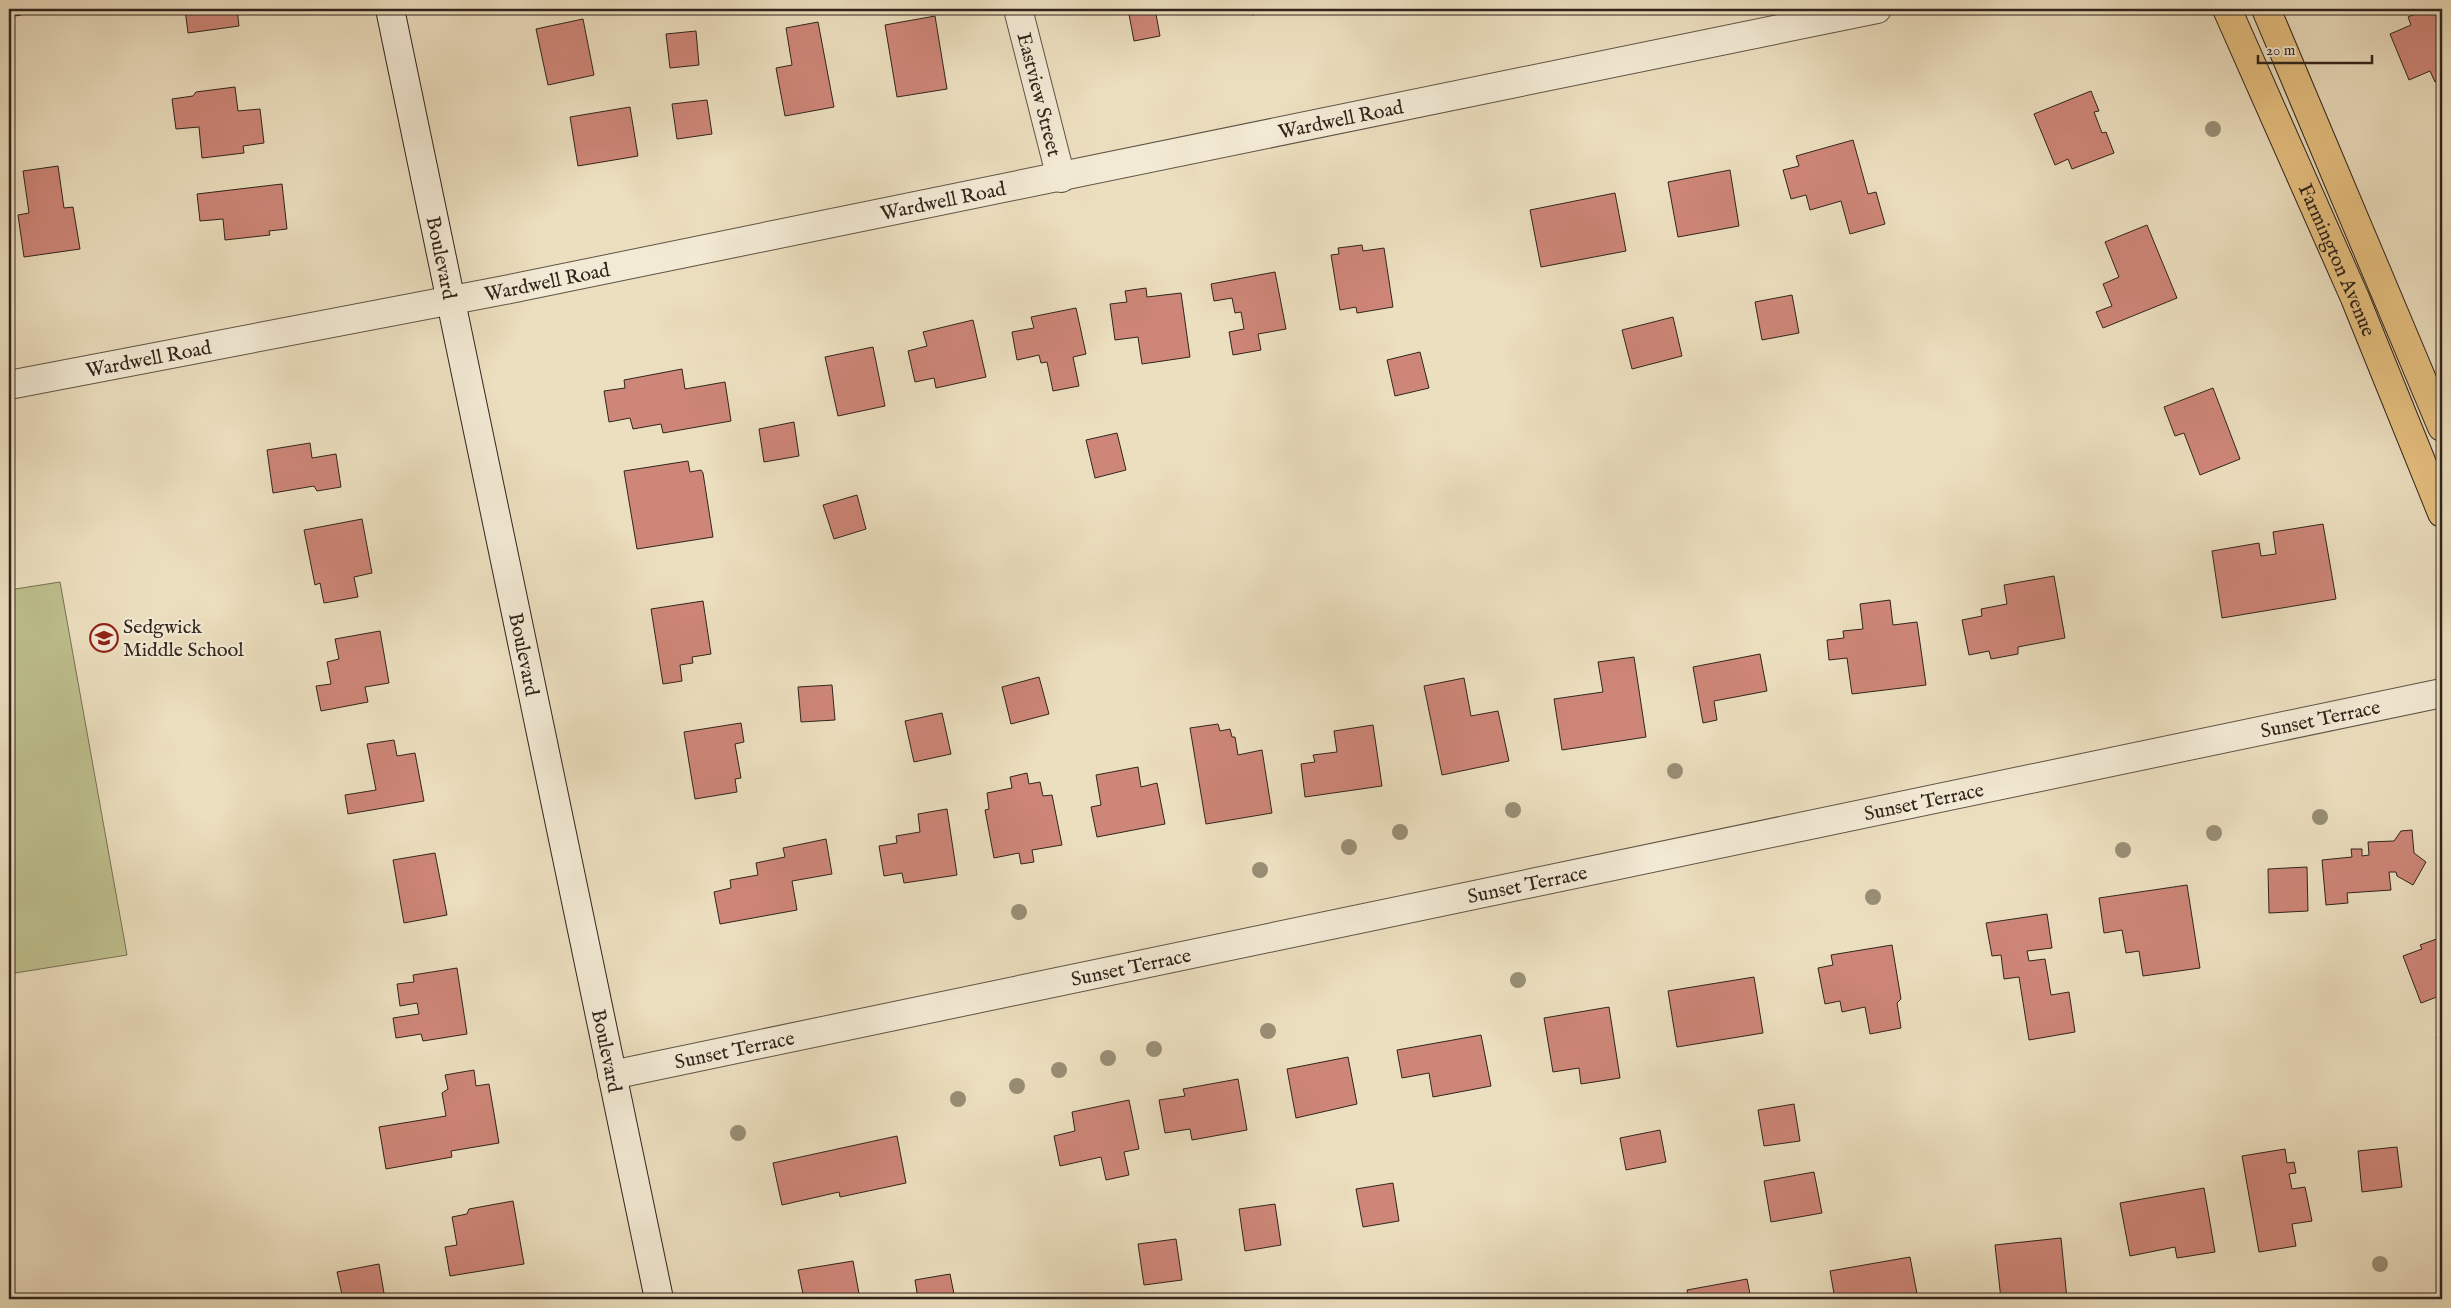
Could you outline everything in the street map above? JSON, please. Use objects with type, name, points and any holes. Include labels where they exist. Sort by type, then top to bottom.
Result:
[{"type":"main road","name":"Farmington Avenue","points":[[2227,9],[2355,298],[2442,513]]},
{"type":"main road","name":"Farmington Avenue","points":[[2266,9],[2442,427]]},
{"type":"street","name":"Boulevard","points":[[390,9],[659,1299]]},
{"type":"street","name":"Eastview Street","points":[[1018,9],[1061,178]]},
{"type":"street","name":"Wardwell Road","points":[[9,385],[452,300],[1061,178],[1877,9]]},
{"type":"street","name":"Sunset Terrace","points":[[612,1075],[2442,693]]},
{"type":"green space","points":[[60,582],[127,955],[9,974],[9,590]]},
{"type":"building","points":[[9,9],[20,9],[21,15],[9,17]]},
{"type":"building","points":[[185,9],[237,9],[239,26],[188,33]]},
{"type":"building","points":[[1128,9],[1175,9],[1176,11],[1156,14],[1160,36],[1134,41]]},
{"type":"building","points":[[1251,9],[1284,9],[1252,15]]},
{"type":"building","points":[[2427,9],[2433,9],[2439,23],[2442,22],[2442,79],[2435,82],[2430,71],[2409,80],[2390,34],[2411,25],[2408,17]]},
{"type":"building","points":[[935,16],[947,89],[897,97],[885,25]]},
{"type":"building","points":[[583,19],[594,75],[548,85],[536,29]]},
{"type":"building","points":[[818,22],[834,107],[785,116],[776,68],[792,65],[786,28]]},
{"type":"building","points":[[696,31],[699,65],[670,68],[666,34]]},
{"type":"building","points":[[235,87],[238,111],[260,109],[264,143],[243,146],[244,153],[202,158],[199,127],[176,129],[172,99],[193,96],[196,92]]},
{"type":"building","points":[[2091,91],[2099,111],[2094,112],[2102,133],[2106,132],[2114,153],[2072,169],[2068,159],[2055,165],[2034,114]]},
{"type":"building","points":[[707,100],[712,134],[677,139],[672,104]]},
{"type":"building","points":[[630,107],[638,156],[578,166],[570,117]]},
{"type":"building","points":[[1853,140],[1868,194],[1876,192],[1885,224],[1850,234],[1841,201],[1810,210],[1806,195],[1791,199],[1783,170],[1799,166],[1796,156]]},
{"type":"building","points":[[58,166],[64,208],[73,207],[80,249],[24,257],[18,215],[29,213],[23,171]]},
{"type":"building","points":[[1730,170],[1739,226],[1678,237],[1668,182]]},
{"type":"building","points":[[282,184],[287,229],[269,231],[270,235],[225,240],[223,219],[200,221],[197,194]]},
{"type":"building","points":[[1615,193],[1626,251],[1541,267],[1530,210]]},
{"type":"building","points":[[2147,225],[2177,298],[2103,328],[2096,312],[2112,306],[2103,284],[2119,277],[2105,242]]},
{"type":"building","points":[[1362,245],[1363,251],[1384,248],[1393,307],[1357,313],[1356,307],[1340,310],[1331,255],[1339,254],[1338,248]]},
{"type":"building","points":[[1275,272],[1286,329],[1258,334],[1261,350],[1233,355],[1229,332],[1244,329],[1241,312],[1235,313],[1232,298],[1214,301],[1211,284]]},
{"type":"building","points":[[1146,288],[1147,297],[1181,293],[1190,357],[1142,364],[1138,337],[1115,340],[1110,304],[1127,302],[1125,291]]},
{"type":"building","points":[[1792,295],[1799,333],[1762,340],[1755,302]]},
{"type":"building","points":[[1076,308],[1086,354],[1073,357],[1079,386],[1053,391],[1047,362],[1041,363],[1039,355],[1017,360],[1012,332],[1034,328],[1031,317]]},
{"type":"building","points":[[1673,317],[1682,356],[1632,369],[1622,330]]},
{"type":"building","points":[[973,320],[986,377],[936,388],[934,378],[915,382],[908,351],[927,346],[923,332]]},
{"type":"building","points":[[873,347],[885,406],[838,416],[825,357]]},
{"type":"building","points":[[1420,352],[1429,388],[1395,396],[1387,360]]},
{"type":"building","points":[[682,369],[685,389],[725,382],[731,421],[663,433],[661,424],[633,429],[630,418],[609,422],[604,391],[625,388],[624,380]]},
{"type":"building","points":[[2213,388],[2240,459],[2200,475],[2184,433],[2175,436],[2164,407]]},
{"type":"building","points":[[794,422],[799,456],[764,462],[759,429]]},
{"type":"building","points":[[1117,433],[1126,470],[1095,478],[1086,440]]},
{"type":"building","points":[[310,443],[312,458],[336,454],[341,487],[317,491],[314,486],[273,493],[267,450]]},
{"type":"building","points":[[688,461],[690,472],[701,470],[703,473],[713,537],[637,549],[624,471]]},
{"type":"building","points":[[857,495],[866,529],[834,539],[823,505]]},
{"type":"building","points":[[362,519],[372,573],[354,577],[358,597],[324,603],[320,583],[315,585],[304,530]]},
{"type":"building","points":[[2323,524],[2336,599],[2222,618],[2212,551],[2259,543],[2261,556],[2276,554],[2273,532]]},
{"type":"building","points":[[2054,576],[2065,638],[2018,647],[2018,654],[1991,659],[1989,651],[1969,655],[1962,620],[1982,616],[1981,609],[2007,604],[2004,585]]},
{"type":"building","points":[[1890,600],[1893,625],[1917,622],[1926,685],[1852,694],[1847,658],[1829,660],[1827,640],[1844,638],[1843,631],[1863,629],[1860,604]]},
{"type":"building","points":[[703,601],[711,654],[692,657],[693,663],[680,665],[682,681],[663,684],[651,609]]},
{"type":"building","points":[[380,631],[389,683],[365,687],[368,702],[321,711],[316,686],[331,684],[327,662],[339,659],[335,639]]},
{"type":"building","points":[[1760,654],[1767,691],[1714,701],[1717,720],[1703,723],[1693,667]]},
{"type":"building","points":[[1634,657],[1646,737],[1562,750],[1554,699],[1603,692],[1598,662]]},
{"type":"building","points":[[1039,677],[1049,714],[1011,724],[1002,687]]},
{"type":"building","points":[[1464,678],[1471,716],[1498,711],[1509,761],[1442,775],[1424,686]]},
{"type":"building","points":[[832,685],[835,720],[801,722],[798,687]]},
{"type":"building","points":[[942,713],[951,754],[914,762],[905,721]]},
{"type":"building","points":[[741,723],[744,742],[735,744],[741,778],[735,779],[737,792],[695,799],[684,732]]},
{"type":"building","points":[[1218,724],[1220,731],[1230,729],[1232,737],[1235,737],[1238,755],[1262,750],[1272,813],[1206,824],[1190,728]]},
{"type":"building","points":[[1373,725],[1382,786],[1305,797],[1301,764],[1315,762],[1313,755],[1337,752],[1334,731]]},
{"type":"building","points":[[394,740],[397,756],[415,753],[424,801],[348,814],[345,795],[376,790],[367,744]]},
{"type":"building","points":[[1138,767],[1141,787],[1157,783],[1165,824],[1097,837],[1091,807],[1101,805],[1096,775]]},
{"type":"building","points":[[1027,773],[1029,784],[1040,782],[1043,796],[1052,795],[1062,845],[1032,850],[1034,862],[1021,864],[1019,853],[994,858],[985,810],[989,809],[987,793],[1012,788],[1010,777]]},
{"type":"building","points":[[947,809],[957,875],[904,883],[902,873],[884,876],[879,846],[897,843],[896,836],[920,832],[918,814]]},
{"type":"building","points":[[2412,830],[2414,853],[2426,862],[2413,885],[2397,876],[2396,872],[2389,872],[2391,890],[2347,893],[2348,903],[2326,905],[2322,860],[2352,857],[2351,849],[2362,849],[2362,856],[2369,855],[2368,842],[2394,841],[2401,831]]},
{"type":"building","points":[[826,839],[832,874],[792,881],[797,910],[720,924],[714,892],[731,888],[730,880],[758,875],[756,863],[785,857],[783,848]]},
{"type":"building","points":[[435,853],[447,915],[404,923],[393,860]]},
{"type":"building","points":[[2307,867],[2308,911],[2269,913],[2268,869]]},
{"type":"building","points":[[2187,885],[2200,968],[2143,976],[2139,951],[2126,953],[2122,930],[2104,933],[2099,898]]},
{"type":"building","points":[[2047,914],[2052,948],[2027,951],[2029,961],[2045,959],[2051,995],[2069,992],[2075,1032],[2029,1040],[2019,977],[2004,979],[2001,955],[1992,956],[1986,923]]},
{"type":"building","points":[[2442,937],[2442,995],[2421,1003],[2403,956],[2422,949],[2420,945]]},
{"type":"building","points":[[1892,945],[1901,999],[1897,1003],[1901,1028],[1870,1034],[1865,1007],[1842,1012],[1840,1001],[1825,1004],[1818,968],[1833,965],[1831,955]]},
{"type":"building","points":[[457,968],[467,1034],[423,1041],[421,1034],[396,1038],[393,1018],[419,1014],[417,1003],[400,1006],[397,984],[414,982],[413,975]]},
{"type":"building","points":[[1754,977],[1763,1033],[1677,1047],[1668,991]]},
{"type":"building","points":[[1609,1007],[1620,1078],[1581,1084],[1579,1068],[1553,1072],[1544,1018]]},
{"type":"building","points":[[1481,1035],[1491,1086],[1433,1097],[1429,1073],[1402,1078],[1397,1050]]},
{"type":"building","points":[[2442,1036],[2442,1059],[2436,1037]]},
{"type":"building","points":[[1348,1057],[1357,1104],[1296,1118],[1287,1069]]},
{"type":"building","points":[[474,1070],[476,1086],[489,1084],[499,1143],[451,1151],[452,1157],[386,1169],[379,1127],[446,1116],[442,1093],[448,1089],[445,1075]]},
{"type":"building","points":[[1238,1079],[1247,1130],[1192,1140],[1190,1129],[1165,1133],[1159,1100],[1185,1096],[1183,1089]]},
{"type":"building","points":[[1129,1100],[1139,1149],[1124,1152],[1129,1175],[1106,1180],[1101,1157],[1060,1166],[1054,1136],[1075,1131],[1072,1112]]},
{"type":"building","points":[[1794,1104],[1800,1141],[1764,1146],[1758,1110]]},
{"type":"building","points":[[1660,1130],[1666,1162],[1626,1170],[1620,1138]]},
{"type":"building","points":[[897,1136],[906,1183],[840,1197],[839,1192],[782,1205],[773,1163]]},
{"type":"building","points":[[2397,1147],[2402,1187],[2362,1192],[2358,1151]]},
{"type":"building","points":[[2285,1149],[2287,1163],[2294,1162],[2296,1173],[2289,1174],[2292,1189],[2305,1187],[2312,1221],[2292,1224],[2296,1246],[2259,1252],[2242,1156]]},
{"type":"building","points":[[1814,1172],[1822,1213],[1771,1222],[1764,1181]]},
{"type":"building","points":[[1393,1183],[1399,1221],[1363,1227],[1356,1189]]},
{"type":"building","points":[[2204,1188],[2215,1252],[2177,1258],[2175,1247],[2130,1256],[2120,1203]]},
{"type":"building","points":[[513,1201],[524,1264],[450,1276],[445,1247],[457,1245],[452,1217],[467,1214],[469,1209]]},
{"type":"building","points":[[1275,1204],[1281,1245],[1245,1251],[1239,1209]]},
{"type":"building","points":[[2061,1238],[2067,1299],[2001,1299],[1995,1245]]},
{"type":"building","points":[[1176,1239],[1182,1280],[1144,1285],[1138,1244]]},
{"type":"building","points":[[1910,1257],[1918,1299],[1835,1299],[1830,1271]]},
{"type":"building","points":[[853,1261],[860,1299],[804,1299],[798,1270]]},
{"type":"building","points":[[379,1264],[385,1299],[343,1299],[337,1272]]},
{"type":"building","points":[[950,1274],[955,1299],[918,1299],[915,1280]]},
{"type":"building","points":[[1747,1279],[1751,1299],[1689,1299],[1687,1290]]},
{"type":"building","points":[[1587,1293],[1589,1299],[1557,1299]]},
{"type":"building","points":[[1619,1294],[1620,1299],[1592,1299]]},
{"type":"place","name":"Sedgwick Middle School","points":[[104,638]]}]
